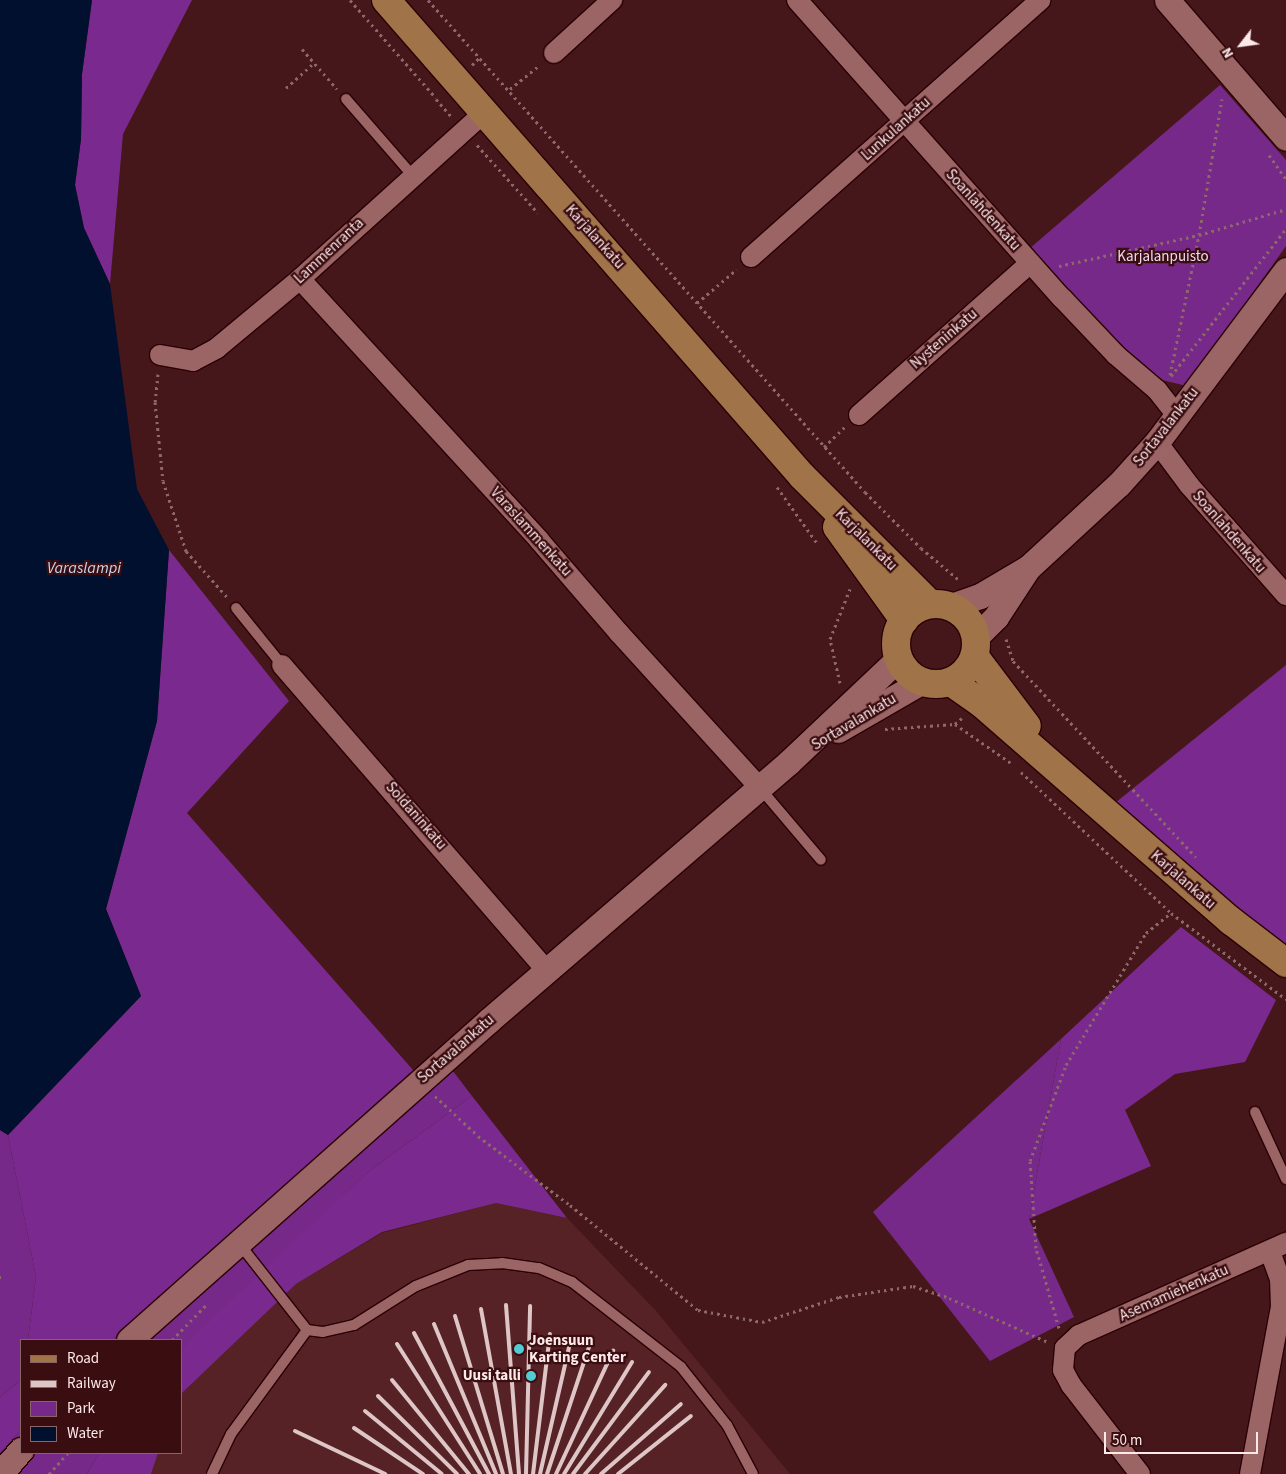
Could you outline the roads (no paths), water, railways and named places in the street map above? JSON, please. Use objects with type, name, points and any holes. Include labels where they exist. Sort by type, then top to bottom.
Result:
[{"type":"main road","name":"Karjalankatu","points":[[386,0],[802,476],[941,605]]},
{"type":"main road","name":"Karjalankatu","points":[[802,476],[867,572],[904,620]]},
{"type":"main road","points":[[941,605],[968,619],[975,647],[961,676],[951,682],[936,685],[921,682],[912,676],[898,659],[897,639],[904,620],[915,610],[941,605]]},
{"type":"main road","name":"Karjalankatu","points":[[975,647],[997,689],[1082,793]]},
{"type":"main road","name":"Karjalankatu","points":[[951,682],[981,703],[1231,922],[1286,963]]},
{"type":"street","points":[[554,53],[612,0]]},
{"type":"street","name":"Soanlahdenkatu","points":[[797,0],[904,124],[1116,355],[1164,384],[1176,414]]},
{"type":"street","name":"Lunkulankatu","points":[[751,257],[904,124],[1040,0]]},
{"type":"street","points":[[1166,0],[1286,138]]},
{"type":"street","name":"Lammenranta","points":[[160,354],[193,361],[205,356],[300,279],[412,175],[485,112]]},
{"type":"street","name":"Nysteninkatu","points":[[859,415],[1030,263]]},
{"type":"street","name":"Sortavalankatu","points":[[941,605],[980,596],[1029,567],[1119,484],[1157,442],[1176,414],[1286,270]]},
{"type":"street","name":"Varaslammenkatu","points":[[300,279],[539,540],[626,641],[759,787]]},
{"type":"street","name":"Soanlahdenkatu","points":[[1157,442],[1189,485],[1286,595]]},
{"type":"street","name":"Sortavalankatu","points":[[975,647],[1029,567]]},
{"type":"street","name":"Sortavalankatu","points":[[131,1339],[238,1242],[547,971],[759,787],[854,711],[898,659]]},
{"type":"street","name":"Soldaninkatu","points":[[282,664],[547,971]]},
{"type":"street","name":"Sortavalankatu","points":[[854,711],[921,682]]},
{"type":"street","points":[[1250,1474],[1281,1307],[1278,1247]]},
{"type":"street","name":"Asemamiehenkatu","points":[[1140,1474],[1071,1385],[1063,1370],[1065,1348],[1079,1335],[1278,1247]]},
{"type":"street","points":[[0,1474],[20,1451]]},
{"type":"lane","points":[[346,99],[412,175]]},
{"type":"lane","points":[[236,608],[282,664]]},
{"type":"lane","points":[[759,787],[821,860]]},
{"type":"lane","points":[[1255,1112],[1286,1179]]},
{"type":"lane","points":[[238,1242],[307,1330],[323,1332],[354,1325],[416,1286],[468,1265],[502,1263],[539,1268],[572,1282],[681,1367],[727,1425],[753,1474]]},
{"type":"lane","points":[[212,1474],[231,1434],[307,1330]]},
{"type":"water","name":"Varaslampi","points":[[0,0],[92,0],[82,74],[81,139],[75,185],[84,228],[110,284],[137,489],[169,550],[157,721],[106,909],[141,996],[8,1135],[0,1130]]},
{"type":"railway","points":[[506,1305],[519,1474]]},
{"type":"railway","points":[[526,1474],[530,1306]]},
{"type":"railway","points":[[481,1309],[511,1474]]},
{"type":"railway","points":[[455,1316],[503,1474]]},
{"type":"railway","points":[[434,1324],[496,1474]]},
{"type":"railway","points":[[414,1333],[489,1474]]},
{"type":"railway","points":[[533,1474],[550,1334]]},
{"type":"railway","points":[[540,1474],[571,1339]]},
{"type":"railway","points":[[397,1344],[480,1474]]},
{"type":"railway","points":[[547,1474],[590,1344]]},
{"type":"railway","points":[[556,1474],[613,1351]]},
{"type":"railway","points":[[564,1474],[632,1362]]},
{"type":"railway","points":[[573,1474],[649,1372]]},
{"type":"railway","points":[[392,1380],[469,1474]]},
{"type":"railway","points":[[585,1474],[665,1385]]},
{"type":"railway","points":[[378,1396],[457,1474]]},
{"type":"railway","points":[[601,1474],[681,1404]]},
{"type":"railway","points":[[365,1411],[442,1474]]},
{"type":"railway","points":[[618,1474],[691,1416]]},
{"type":"railway","points":[[354,1428],[423,1474]]},
{"type":"railway","points":[[295,1431],[385,1474]]},
{"type":"place","name":"Joensuun Karting Center","points":[[519,1349]]},
{"type":"place","name":"Uusi talli","points":[[531,1376]]},
{"type":"park label","name":"Karjalanpuisto","points":[[1163,257]]}]
